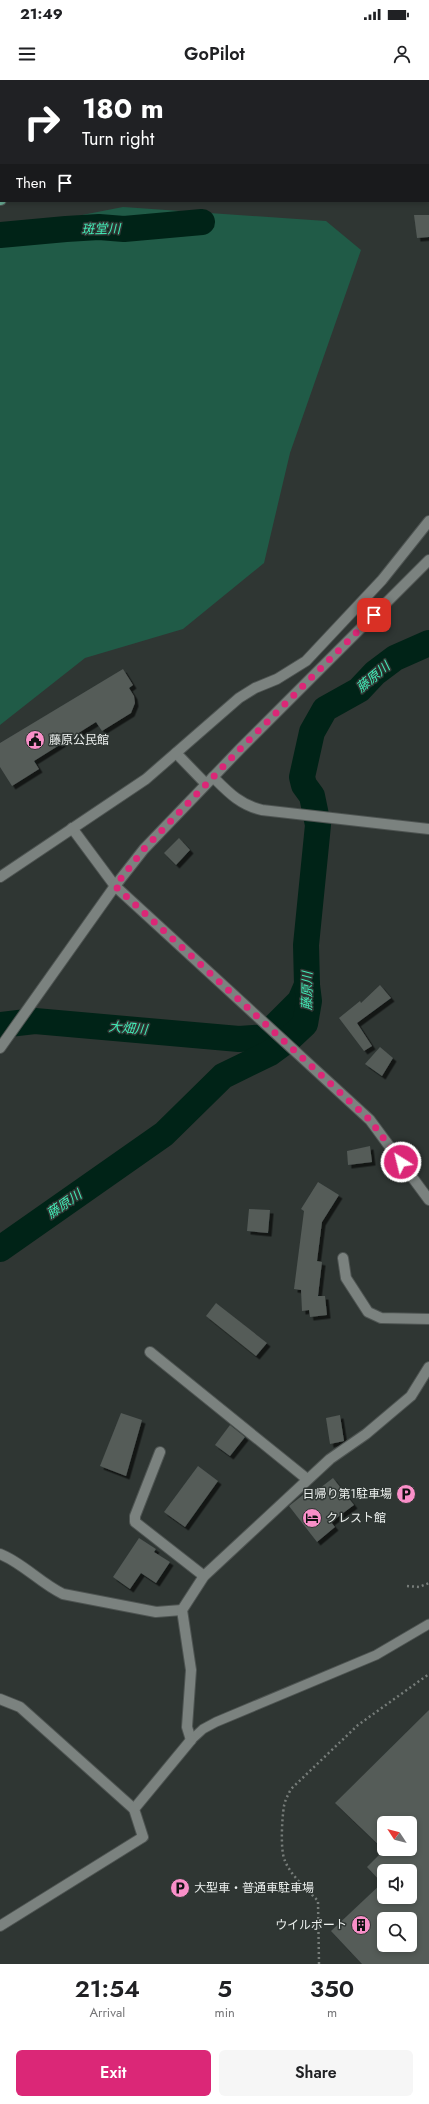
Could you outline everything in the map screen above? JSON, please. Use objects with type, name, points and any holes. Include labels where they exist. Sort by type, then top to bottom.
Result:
[{"type":"street","points":[[0,877],[146,779],[239,698],[255,688],[277,679],[306,661],[382,580],[429,520]]},
{"type":"street","points":[[0,1048],[115,886],[144,849],[209,780],[429,560]]},
{"type":"street","points":[[176,753],[209,780],[249,807],[295,815],[328,817],[429,829]]},
{"type":"street","points":[[72,828],[115,886],[370,1120],[429,1200]]},
{"type":"street","points":[[343,1258],[346,1278],[368,1312],[381,1318],[429,1319]]},
{"type":"street","points":[[150,1352],[307,1479]]},
{"type":"street","points":[[134,1809],[191,1740],[187,1727],[191,1670],[182,1610],[204,1576],[330,1459],[392,1413],[410,1396],[429,1367]]},
{"type":"street","points":[[160,1452],[135,1516],[135,1522],[204,1576]]},
{"type":"street","points":[[0,1554],[16,1563],[49,1588],[63,1594],[156,1612],[182,1610]]},
{"type":"street","points":[[0,1699],[20,1707],[134,1809],[143,1837],[0,1926]]},
{"type":"lane","points":[[191,1740],[203,1729],[216,1722],[376,1655],[429,1624]]},
{"type":"path","points":[[407,1586],[419,1588],[429,1583]]},
{"type":"path","points":[[319,1964],[318,1901],[290,1870],[284,1860],[284,1807],[286,1798],[292,1789],[358,1725],[429,1674]]},
{"type":"green space","points":[[123,207],[326,221],[361,250],[290,453],[264,563],[183,629],[85,658],[0,725],[0,231]]},
{"type":"building","points":[[414,215],[429,215],[429,237],[417,238]]},
{"type":"building","points":[[123,669],[133,685],[129,688],[134,696],[135,703],[131,713],[102,731],[96,722],[34,761],[39,769],[12,786],[0,767],[0,743]]},
{"type":"building","points":[[179,838],[190,850],[176,865],[164,853]]},
{"type":"building","points":[[380,985],[391,998],[357,1023],[372,1046],[364,1051],[339,1018],[360,1001],[361,1003]]},
{"type":"building","points":[[380,1047],[393,1058],[382,1076],[365,1064]]},
{"type":"building","points":[[370,1146],[372,1162],[348,1165],[347,1151]]},
{"type":"building","points":[[318,1182],[339,1195],[322,1222],[317,1261],[322,1262],[318,1296],[325,1296],[327,1315],[310,1317],[309,1310],[302,1311],[301,1290],[294,1289],[304,1211],[301,1209]]},
{"type":"building","points":[[249,1209],[270,1210],[268,1233],[247,1231]]},
{"type":"building","points":[[216,1303],[267,1343],[256,1356],[206,1316]]},
{"type":"building","points":[[121,1413],[142,1420],[126,1476],[100,1466]]},
{"type":"building","points":[[340,1415],[344,1441],[330,1444],[326,1418]]},
{"type":"building","points":[[230,1425],[245,1437],[230,1456],[215,1445]]},
{"type":"building","points":[[198,1466],[218,1481],[185,1527],[164,1512]]},
{"type":"building","points":[[333,1478],[354,1505],[331,1522],[335,1527],[317,1542],[289,1506],[308,1491],[311,1495]]},
{"type":"building","points":[[139,1538],[156,1549],[154,1552],[170,1562],[156,1583],[141,1573],[130,1589],[113,1577]]},
{"type":"building","points":[[429,1710],[429,1964],[362,1964],[331,1931],[377,1888],[377,1904],[417,1904],[417,1864],[377,1864],[377,1878],[367,1867],[378,1856],[417,1856],[417,1816],[377,1816],[377,1843],[335,1803]]},
{"type":"waterway","name":"斑堂川","points":[[0,235],[99,227],[124,229],[202,222]]},
{"type":"waterway","name":"藤原川","points":[[0,1249],[164,1134],[223,1076],[270,1053],[289,1039],[305,1024],[309,1001],[306,945],[318,825],[312,796],[304,785],[302,777],[312,732],[325,709],[359,690],[375,673],[395,658],[429,643]]},
{"type":"waterway","name":"大畑川","points":[[0,1025],[35,1021],[239,1039],[268,1037],[275,1026],[300,1001],[307,985]]},
{"type":"place","name":"藤原公民館","points":[[35,740]]},
{"type":"place","name":"日帰り第1駐車場","points":[[406,1494]]},
{"type":"place","name":"クレスト館","points":[[312,1518]]},
{"type":"place","name":"大型車・普通車駐車場","points":[[180,1888]]},
{"type":"place","name":"ウイルポート","points":[[361,1925]]},
{"type":"route","points":[[374,615],[240,749],[144,849],[115,886],[370,1120],[401,1162]]}]
